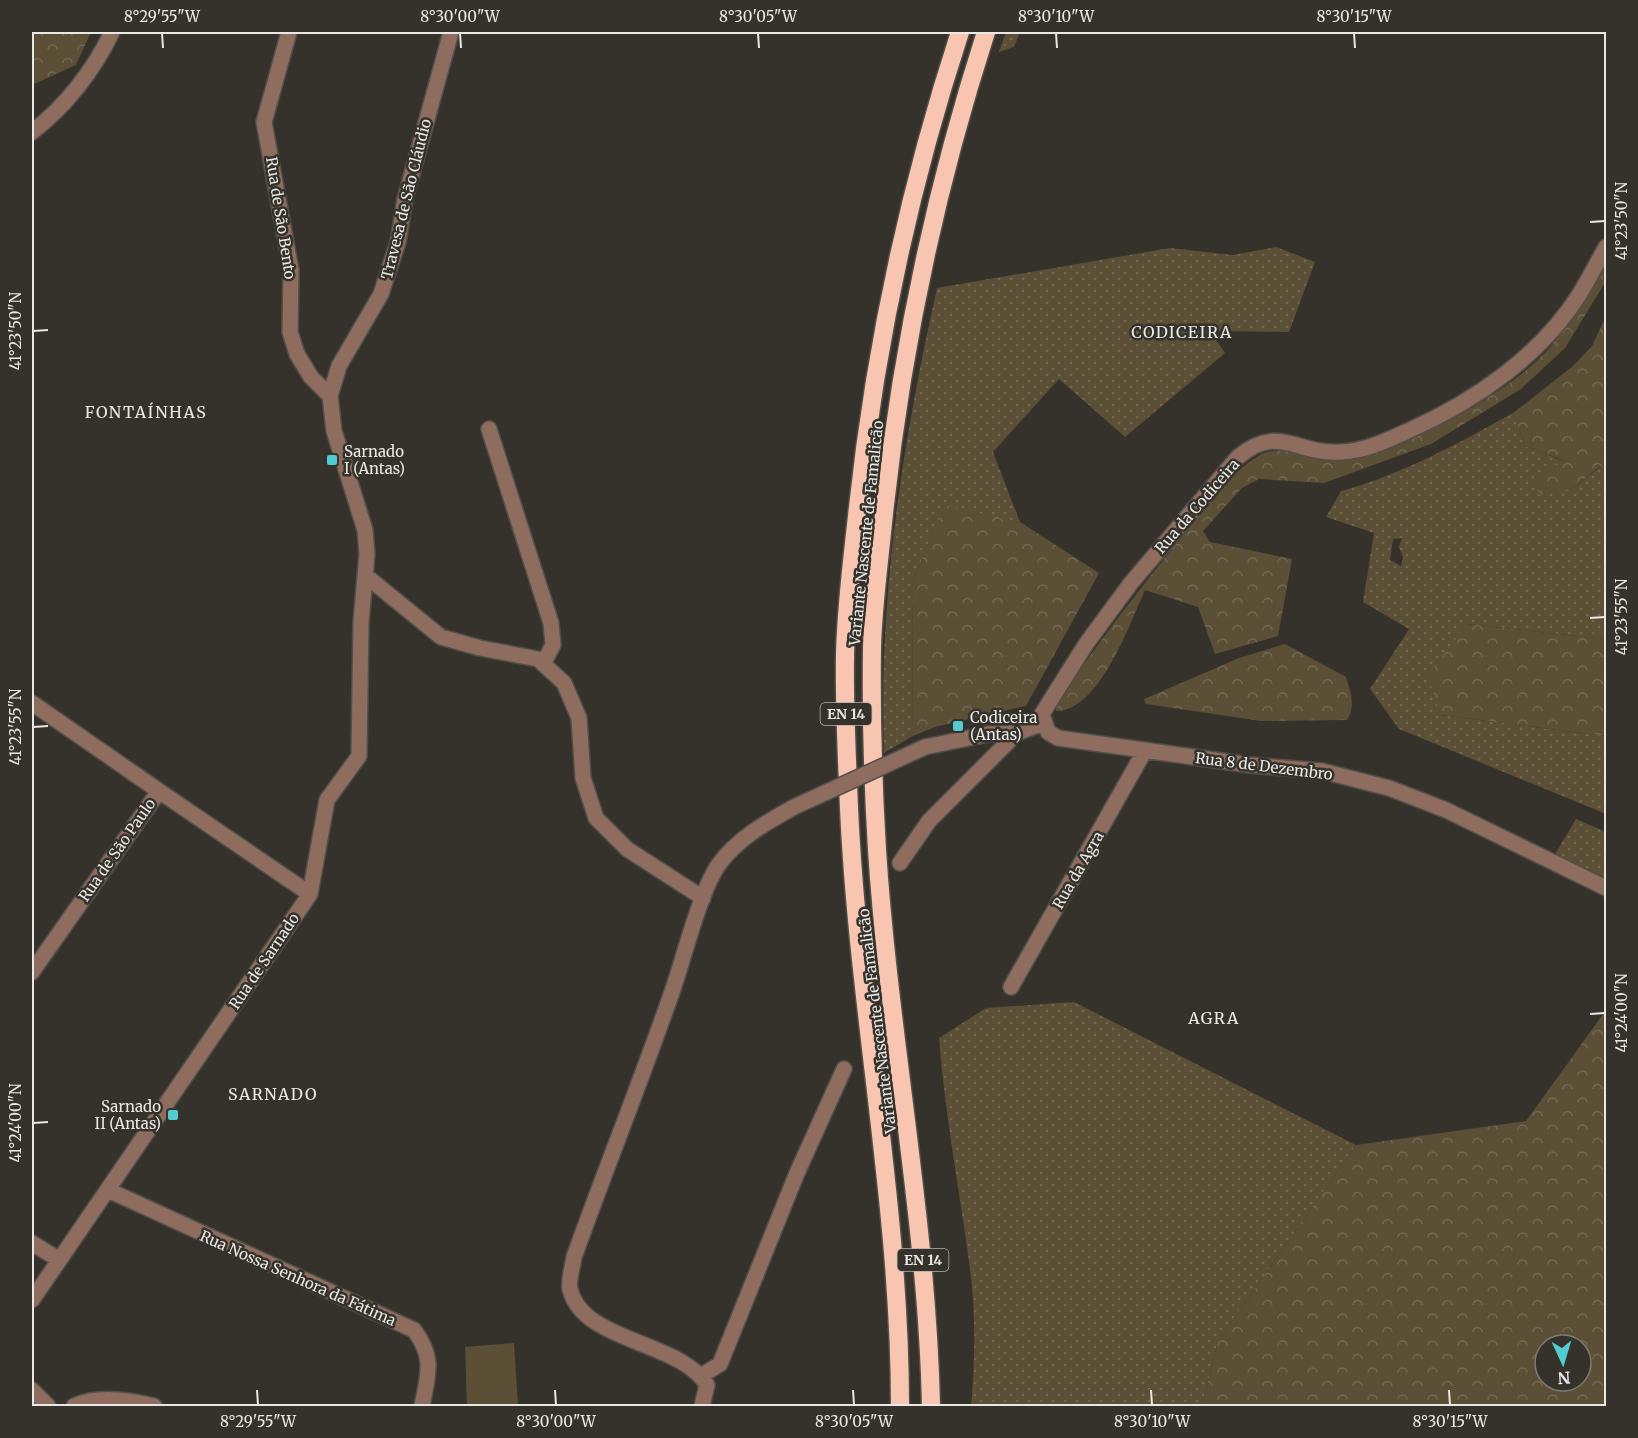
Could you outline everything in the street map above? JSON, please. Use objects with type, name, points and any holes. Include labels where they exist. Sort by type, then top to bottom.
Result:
[{"type":"highway","name":"Variante Nascente de Famalicão","points":[[900,1407],[893,1252],[849,812],[845,653],[863,453],[890,298],[941,91],[960,32]]},
{"type":"highway","name":"Variante Nascente de Famalicão","points":[[932,1407],[930,1337],[921,1246],[881,894],[874,792],[872,645],[890,454],[920,283],[967,93],[987,32]]},
{"type":"street","points":[[32,132],[87,76],[100,58],[112,32]]},
{"type":"street","name":"Rua de São Bento","points":[[289,32],[264,122],[291,270],[290,332],[297,354],[310,377],[330,396]]},
{"type":"street","name":"Travesa de São Cláudio","points":[[366,576],[365,530],[334,431],[330,396],[339,366],[381,294],[398,242],[405,200],[452,32]]},
{"type":"street","name":"Rua da Codiceira","points":[[1043,723],[1042,714],[1050,697],[1086,644],[1167,539],[1238,457],[1251,446],[1267,440],[1286,441],[1322,452],[1342,452],[1372,446],[1422,424],[1460,403],[1518,364],[1549,333],[1578,296],[1606,247]]},
{"type":"street","points":[[489,429],[551,623],[553,645],[543,664]]},
{"type":"street","points":[[366,576],[441,638],[538,659],[564,683],[579,718],[583,778],[596,818],[627,849],[703,897]]},
{"type":"street","name":"Rua de Sarnado","points":[[32,1300],[310,894],[327,800],[359,756],[361,622],[366,576]]},
{"type":"street","points":[[32,703],[159,791]]},
{"type":"street","points":[[702,1407],[706,1385],[690,1365],[606,1328],[583,1311],[575,1301],[569,1287],[574,1257],[659,1030],[703,897],[718,865],[735,845],[756,829],[794,807],[926,747],[988,734],[1017,733],[1043,723]]},
{"type":"street","name":"Rua 8 de Dezembro","points":[[1043,723],[1048,732],[1058,738],[1143,752],[1322,771],[1389,788],[1446,810],[1606,888]]},
{"type":"street","points":[[900,863],[929,821],[1017,733]]},
{"type":"street","name":"Rua da Agra","points":[[1011,987],[1143,752]]},
{"type":"street","name":"Rua de São Paulo","points":[[32,972],[159,791],[310,894]]},
{"type":"street","points":[[701,1376],[720,1364],[797,1173],[844,1069]]},
{"type":"street","name":"Rua Nossa Senhora da Fátima","points":[[108,1190],[414,1330],[427,1347],[429,1368],[422,1407]]},
{"type":"street","points":[[32,1243],[58,1259]]},
{"type":"street","points":[[32,1390],[48,1407]]},
{"type":"street","points":[[74,1407],[82,1403],[112,1400],[154,1407]]},
{"type":"green space","points":[[32,32],[91,32],[76,65],[32,85]]},
{"type":"green space","points":[[1006,32],[1020,32],[1014,47],[999,52]]},
{"type":"green space","points":[[1276,247],[1315,262],[1289,332],[1210,331],[1225,353],[1125,437],[1059,379],[993,452],[1020,522],[945,506],[912,583],[913,736],[884,753],[883,694],[889,577],[904,461],[937,288],[1170,248],[1233,255]]},
{"type":"green space","points":[[1606,265],[1606,281],[1565,348],[1521,389],[1431,444],[1324,483],[1259,479],[1242,488],[1203,531],[1210,542],[1292,559],[1278,636],[1215,654],[1198,607],[1145,590],[1122,643],[1099,682],[1086,697],[1072,707],[1056,711],[1055,705],[1137,593],[1213,499],[1248,463],[1267,452],[1277,451],[1288,451],[1320,459],[1341,460],[1394,445],[1453,418],[1509,383],[1550,347]]},
{"type":"green space","points":[[1606,316],[1606,469],[1600,466],[1571,490],[1539,495],[1533,476],[1565,461],[1525,446],[1513,413],[1573,366],[1592,346]]},
{"type":"green space","points":[[1513,413],[1525,446],[1566,462],[1571,490],[1601,466],[1606,469],[1606,639],[1467,624],[1440,715],[1606,736],[1606,814],[1399,729],[1370,689],[1409,629],[1363,602],[1374,533],[1326,517],[1341,491],[1408,467]],"holes":[[[1402,538],[1399,547],[1403,557],[1401,566],[1390,560],[1393,539]]]},
{"type":"green space","points":[[945,505],[1020,522],[1099,573],[1026,706],[935,727],[913,736],[912,583]]},
{"type":"green space","points":[[1467,624],[1606,639],[1606,736],[1440,715],[1428,675]]},
{"type":"green space","points":[[1285,644],[1346,677],[1352,704],[1347,720],[1261,721],[1146,704],[1144,699],[1239,658]]},
{"type":"green space","points":[[1576,819],[1606,832],[1606,879],[1554,856]]},
{"type":"green space","points":[[1074,1002],[1356,1145],[1218,1341],[1202,1406],[971,1406],[974,1338],[972,1286],[939,1038],[986,1008]]},
{"type":"green space","points":[[1606,1010],[1606,1406],[1202,1406],[1218,1341],[1356,1145],[1526,1121]]},
{"type":"green space","points":[[514,1343],[518,1406],[467,1406],[465,1347]]},
{"type":"place","name":"Sarnado I (Antas)","points":[[332,460]]},
{"type":"place","name":"Codiceira (Antas)","points":[[958,726]]},
{"type":"place","name":"Sarnado II (Antas)","points":[[173,1115]]},
{"type":"district","name":"CODICEIRA","points":[[1182,332]]},
{"type":"district","name":"FONTAÍNHAS","points":[[146,412]]},
{"type":"district","name":"AGRA","points":[[1214,1018]]},
{"type":"district","name":"SARNADO","points":[[273,1094]]}]
